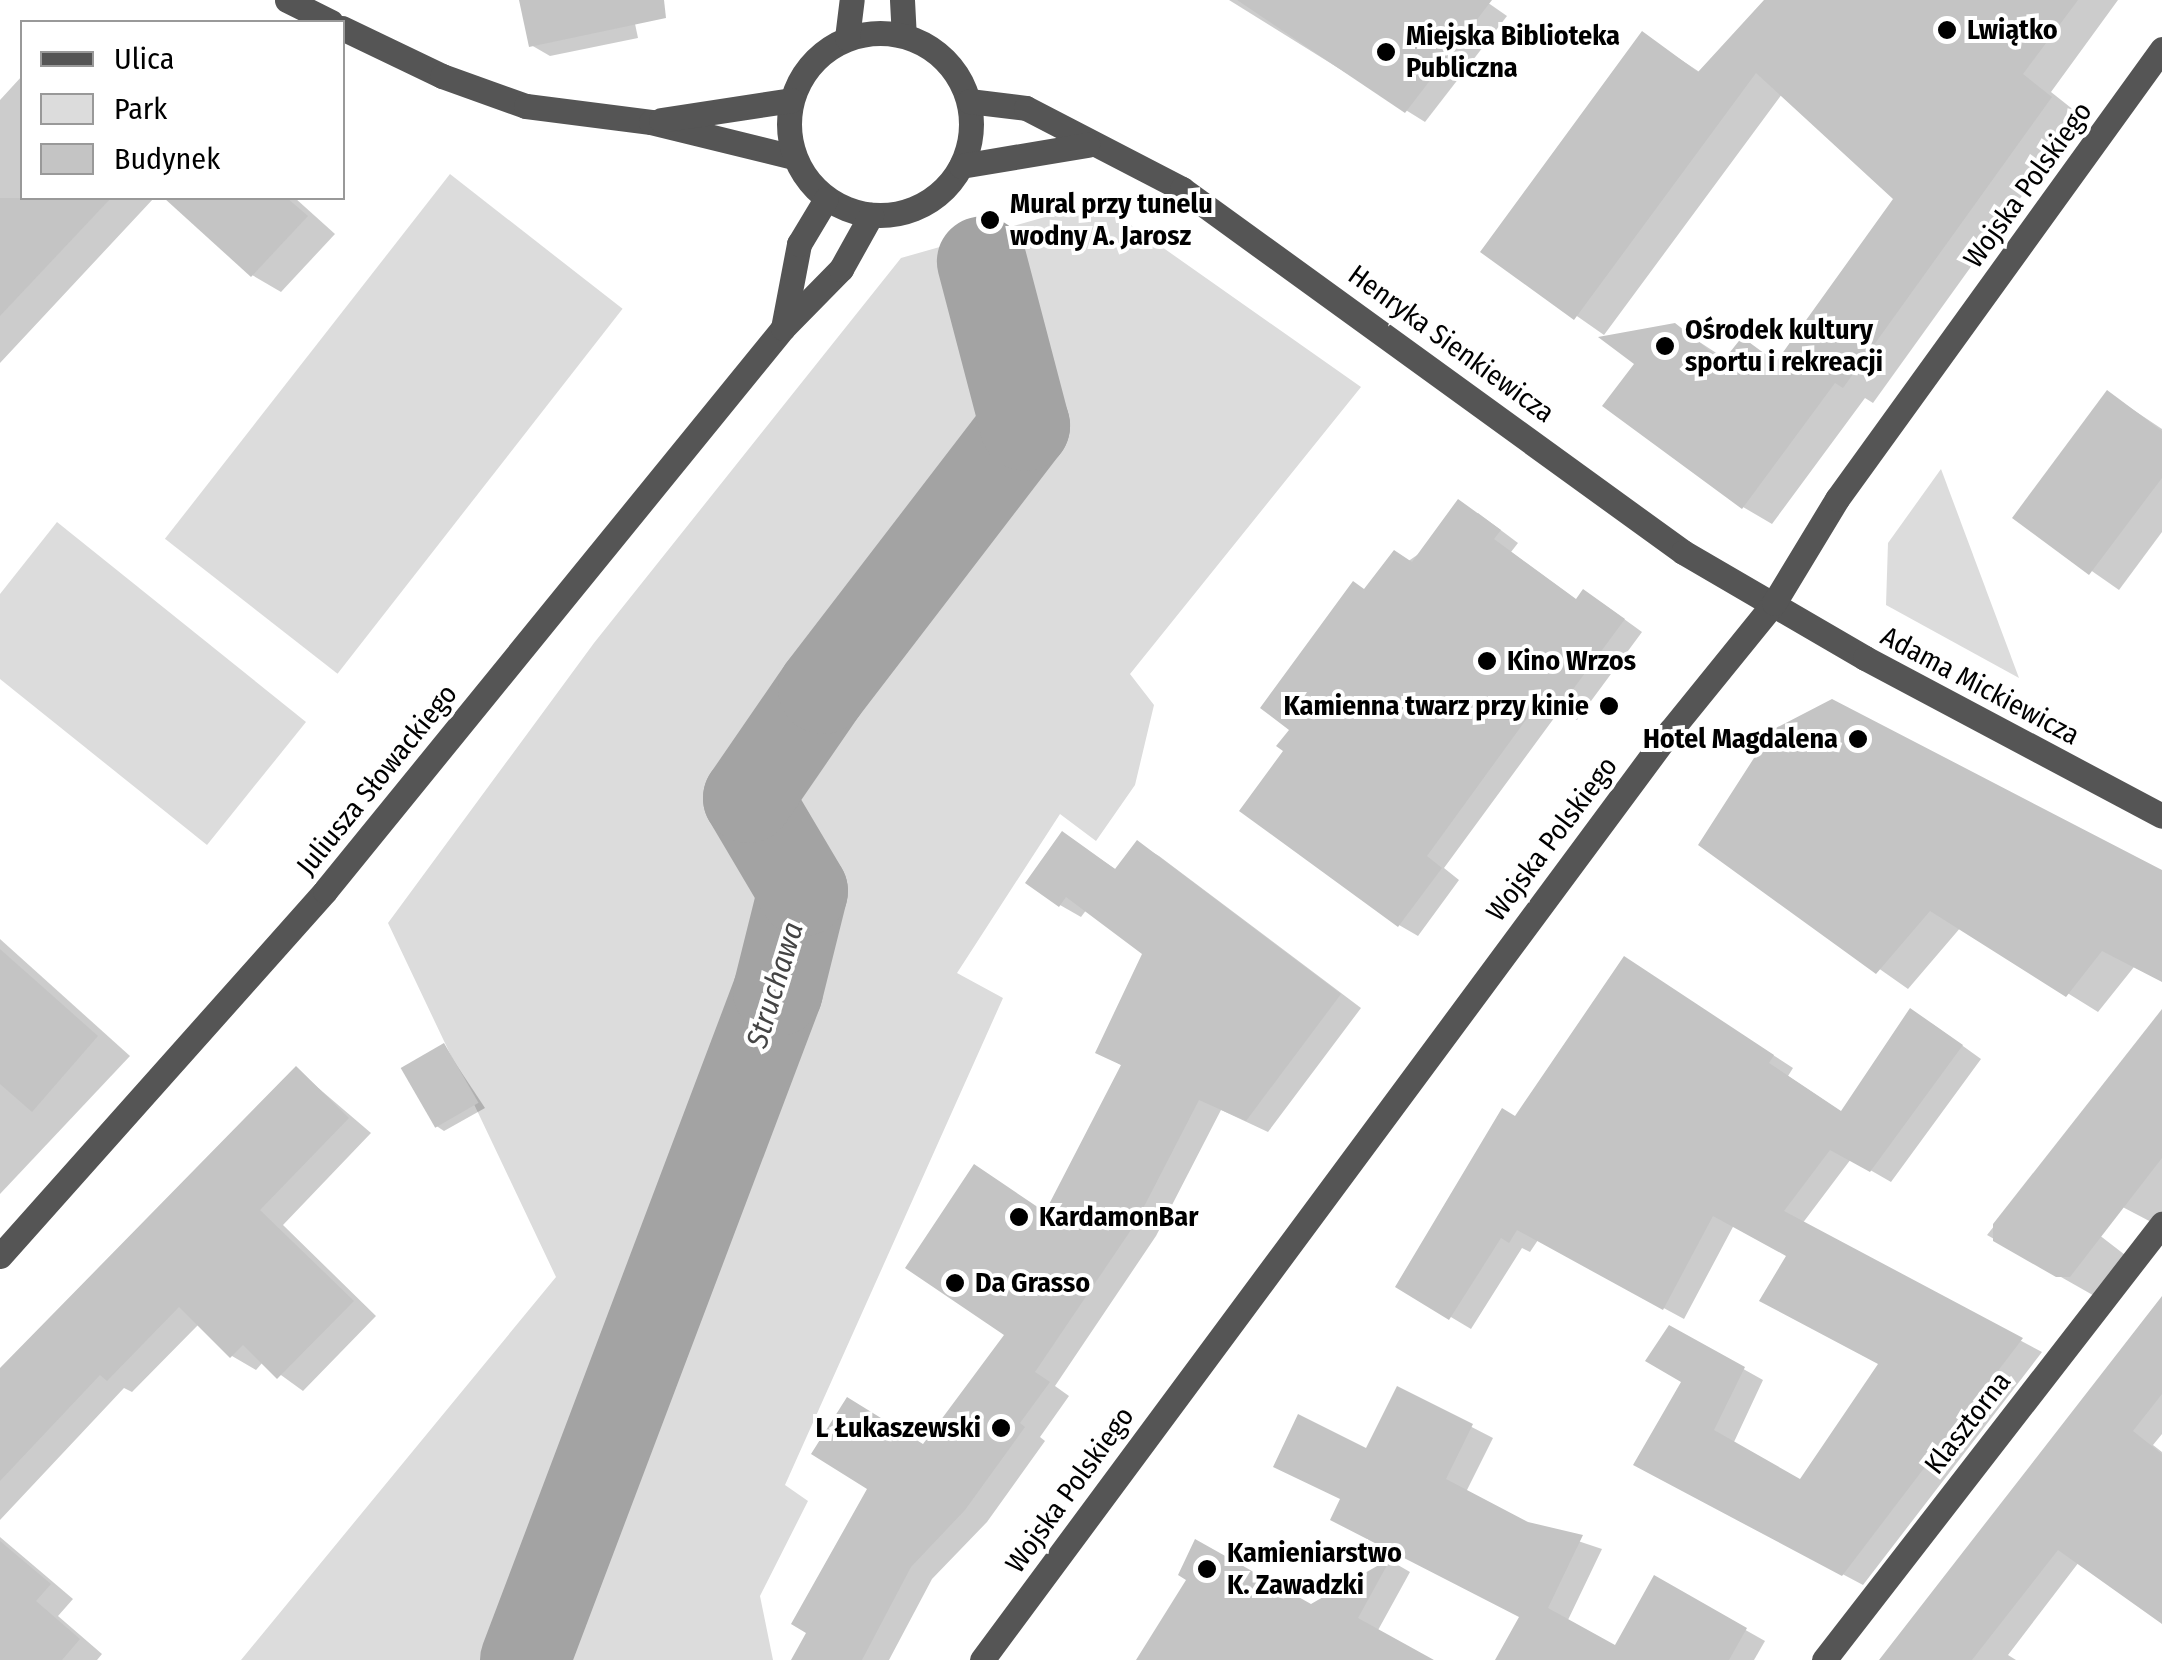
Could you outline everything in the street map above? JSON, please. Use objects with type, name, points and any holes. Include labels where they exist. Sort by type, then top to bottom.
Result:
[{"type":"street","points":[[287,0],[327,20]]},
{"type":"street","points":[[847,38],[852,0]]},
{"type":"street","points":[[902,0],[904,35]]},
{"type":"street","points":[[345,29],[442,76],[526,106],[651,122],[794,157]]},
{"type":"street","points":[[875,32],[904,35],[946,59],[969,101],[971,134],[961,166],[939,194],[907,212],[872,216],[826,199],[794,157],[791,100],[812,63],[847,38],[875,32]]},
{"type":"street","name":"Wojska Polskiego","points":[[982,1660],[1680,717],[1774,603],[1837,499],[2162,49]]},
{"type":"street","points":[[651,122],[791,100]]},
{"type":"street","name":"Henryka Sienkiewicza","points":[[969,101],[1026,108],[1087,145],[1182,190],[1260,241],[1682,552],[1774,603]]},
{"type":"street","points":[[961,166],[1087,145]]},
{"type":"street","name":"Juliusza Słowackiego","points":[[782,328],[800,244],[826,199]]},
{"type":"street","name":"Juliusza Słowackiego","points":[[0,1256],[325,892],[782,328],[841,269],[872,216]]},
{"type":"street","name":"Adama Mickiewicza","points":[[1774,603],[2162,816]]},
{"type":"street","name":"Klasztorna","points":[[1824,1660],[2162,1224]]},
{"type":"green space","points":[[450,174],[623,309],[338,674],[165,539]]},
{"type":"green space","points":[[1098,202],[1361,387],[1130,674],[1154,705],[1135,785],[1096,841],[1060,814],[957,973],[1003,998],[785,1485],[808,1501],[760,1596],[773,1660],[241,1660],[556,1277],[388,923],[594,643],[901,258]]},
{"type":"green space","points":[[1941,469],[2019,678],[1886,605],[1888,543]]},
{"type":"green space","points":[[57,522],[306,722],[207,845],[0,679],[0,594]]},
{"type":"building","points":[[519,0],[664,0],[666,18],[529,47]]},
{"type":"building","name":"Miejska Biblioteka Publiczna","points":[[1237,0],[1492,0],[1405,113]]},
{"type":"building","points":[[1764,0],[2078,0],[2023,74],[2052,97],[1843,388],[1835,383],[1742,509],[1602,406],[1634,364],[1598,337],[1675,323],[1723,361],[1742,337],[1776,362],[1893,199],[1756,73],[1574,320],[1480,252],[1642,31],[1698,72]]},
{"type":"building","points":[[0,198],[109,200],[0,316]]},
{"type":"building","points":[[166,200],[289,200],[308,216],[251,277]]},
{"type":"building","points":[[2107,390],[2162,431],[2162,478],[2089,575],[2012,518]]},
{"type":"building","points":[[1458,499],[1501,530],[1494,539],[1576,599],[1583,589],[1625,619],[1557,711],[1541,699],[1427,856],[1442,868],[1398,927],[1239,811],[1283,751],[1276,746],[1289,730],[1260,708],[1353,581],[1364,589],[1394,550],[1412,562]]},
{"type":"building","points":[[1832,699],[2162,870],[2162,982],[2102,951],[2066,997],[1930,911],[1876,974],[1698,845],[1772,730]]},
{"type":"building","points":[[1062,831],[1115,869],[1137,840],[1341,994],[1246,1121],[1199,1100],[1135,1224],[1035,1372],[1050,1382],[1020,1423],[1025,1427],[965,1510],[911,1567],[862,1660],[791,1660],[806,1633],[791,1624],[867,1489],[811,1454],[847,1397],[923,1444],[1004,1335],[905,1268],[974,1164],[1045,1212],[1121,1065],[1095,1053],[1142,954],[1066,897],[1059,907],[1025,883]]},
{"type":"building","points":[[0,949],[98,1036],[32,1112],[0,1084]]},
{"type":"building","points":[[1624,956],[1774,1055],[1769,1063],[1841,1111],[1910,1008],[1963,1045],[1870,1172],[1830,1150],[1784,1211],[2023,1338],[1842,1576],[1633,1465],[1681,1382],[1645,1361],[1669,1325],[1745,1367],[1714,1430],[1800,1479],[1878,1364],[1759,1301],[1786,1256],[1713,1216],[1663,1310],[1517,1230],[1509,1243],[1501,1238],[1449,1320],[1395,1287],[1502,1108],[1515,1116]]},
{"type":"building","points":[[2162,1009],[2162,1158],[2070,1277],[2056,1277],[1993,1241],[1993,1224]]},
{"type":"building","points":[[444,1043],[478,1103],[435,1128],[401,1068]]},
{"type":"building","points":[[296,1066],[349,1118],[260,1210],[354,1301],[277,1379],[243,1345],[230,1358],[179,1307],[107,1381],[100,1375],[0,1481],[0,1368]]},
{"type":"building","points":[[2162,1296],[2162,1394],[2133,1431],[2162,1454],[2162,1624],[2058,1550],[1972,1660],[1879,1660]]},
{"type":"building","points":[[1397,1386],[1473,1424],[1446,1479],[1528,1522],[1583,1535],[1548,1608],[1615,1645],[1654,1575],[1747,1628],[1729,1660],[1495,1660],[1519,1617],[1330,1520],[1340,1499],[1273,1467],[1298,1414],[1366,1448]]},
{"type":"building","points":[[1195,1539],[1311,1604],[1391,1558],[1358,1618],[1434,1660],[1136,1660],[1186,1580],[1178,1575]]},
{"type":"building","points":[[0,1541],[51,1584],[36,1601],[80,1639],[62,1660],[0,1660]]},
{"type":"waterway","name":"Struchawa","points":[[525,1660],[778,991],[803,891],[748,798],[823,689],[1025,426],[982,262]]},
{"type":"place","name":"Lwiątko","points":[[1947,30]]},
{"type":"place","name":"Miejska Biblioteka Publiczna","points":[[1386,52]]},
{"type":"place","name":"Mural przy tunelu wodny A. Jarosz","points":[[990,220]]},
{"type":"place","name":"Ośrodek kultury sportu i rekreacji","points":[[1665,346]]},
{"type":"place","name":"Kino Wrzos","points":[[1487,661]]},
{"type":"place","name":"Kamienna twarz przy kinie","points":[[1609,706]]},
{"type":"place","name":"Hotel Magdalena","points":[[1858,739]]},
{"type":"place","name":"KardamonBar","points":[[1019,1217]]},
{"type":"place","name":"Da Grasso","points":[[955,1283]]},
{"type":"place","name":"L Łukaszewski","points":[[1001,1428]]},
{"type":"place","name":"Kamieniarstwo K. Zawadzki","points":[[1207,1569]]}]
